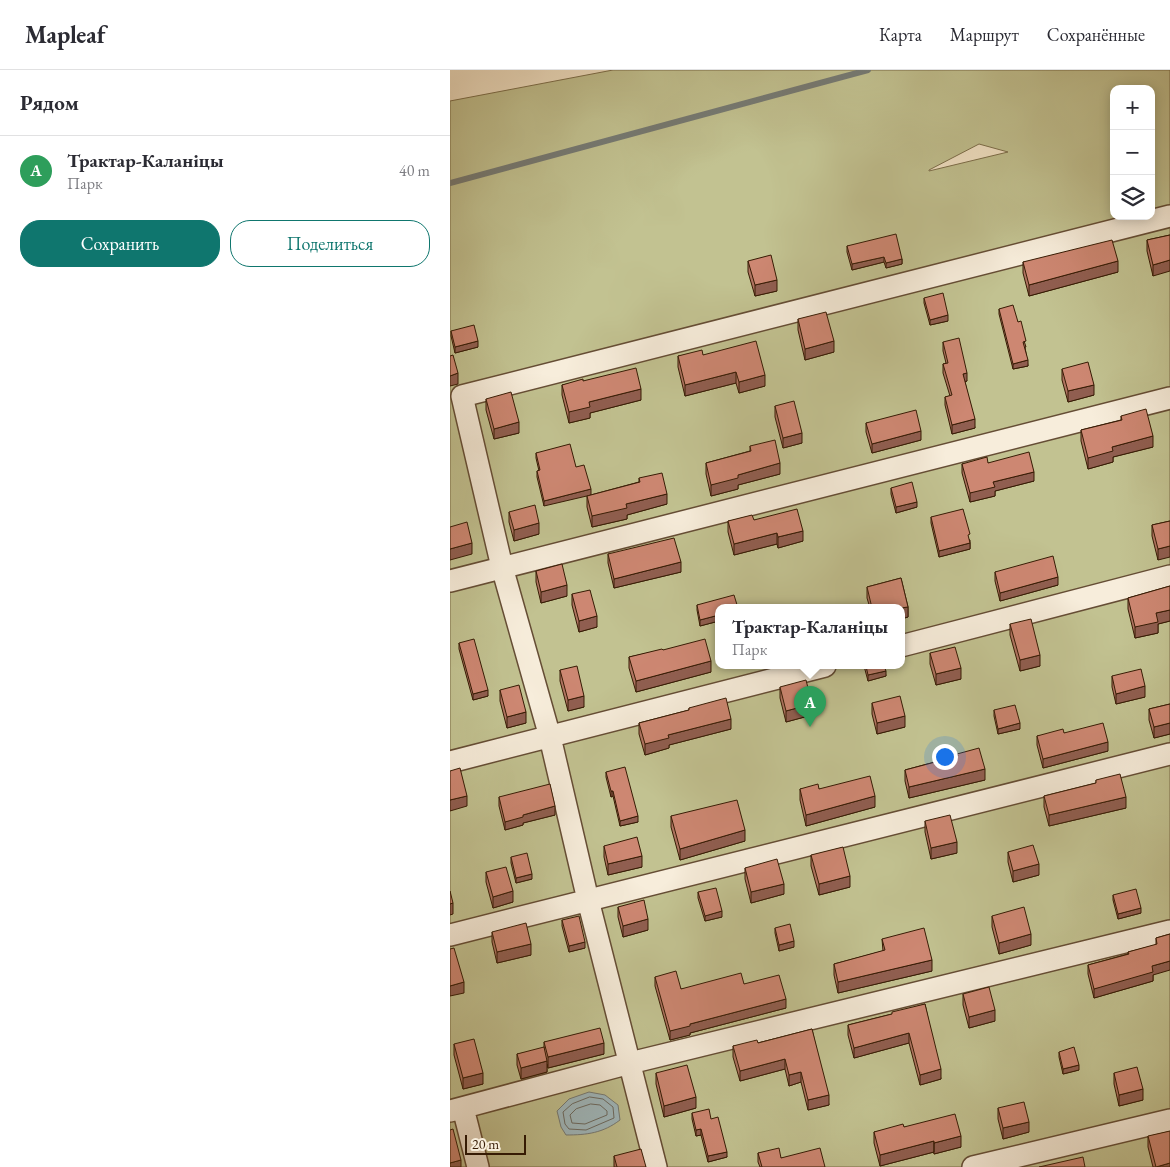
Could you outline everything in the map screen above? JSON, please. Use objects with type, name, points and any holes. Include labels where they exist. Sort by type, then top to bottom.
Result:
[{"type":"lane","points":[[656,1167],[588,900],[550,737],[456,397],[1170,216]]},
{"type":"lane","points":[[450,581],[1170,398]]},
{"type":"lane","points":[[905,645],[1170,576]]},
{"type":"lane","points":[[450,762],[813,669]]},
{"type":"lane","points":[[450,935],[1170,754]]},
{"type":"lane","points":[[478,1167],[456,1110],[630,1063],[1170,931]]},
{"type":"lane","points":[[973,1167],[1170,1120]]},
{"type":"green space","points":[[613,70],[1170,70],[1170,1167],[450,1167],[450,101]],"holes":[[[979,144],[1008,152],[929,171]]]},
{"type":"water","points":[[589,1092],[605,1095],[618,1105],[620,1120],[607,1128],[594,1132],[566,1135],[561,1127],[557,1111],[569,1099]]},
{"type":"building","points":[[896,234],[902,259],[886,263],[884,257],[852,264],[847,246]]},
{"type":"building","points":[[1170,235],[1170,260],[1153,265],[1147,240]]},
{"type":"building","points":[[1112,240],[1118,261],[1029,285],[1023,262]]},
{"type":"building","points":[[771,255],[777,280],[755,285],[748,261]]},
{"type":"building","points":[[943,293],[948,315],[930,320],[924,298]]},
{"type":"building","points":[[1013,305],[1018,322],[1021,321],[1026,341],[1023,342],[1028,360],[1013,364],[999,309]]},
{"type":"building","points":[[826,312],[834,341],[805,349],[798,319]]},
{"type":"building","points":[[474,325],[478,341],[455,347],[451,331]]},
{"type":"building","points":[[959,338],[967,373],[963,374],[975,419],[952,425],[945,397],[952,395],[943,364],[948,363],[943,342]]},
{"type":"building","points":[[756,341],[765,375],[739,382],[736,372],[685,385],[678,356],[702,350],[703,355]]},
{"type":"building","points":[[453,355],[458,373],[450,376],[450,356]]},
{"type":"building","points":[[1088,362],[1094,385],[1068,391],[1062,369]]},
{"type":"building","points":[[636,368],[641,389],[589,402],[590,407],[569,412],[562,385]]},
{"type":"building","points":[[511,392],[519,422],[494,429],[486,399]]},
{"type":"building","points":[[794,401],[802,433],[783,438],[775,406]]},
{"type":"building","points":[[1146,409],[1153,436],[1112,447],[1113,451],[1088,458],[1081,430],[1122,420],[1121,416]]},
{"type":"building","points":[[916,410],[921,431],[872,444],[866,423]]},
{"type":"building","points":[[775,440],[780,463],[738,475],[738,478],[711,485],[706,463],[751,451],[750,446]]},
{"type":"building","points":[[570,444],[576,467],[584,465],[591,489],[544,501],[537,471],[540,470],[536,453]]},
{"type":"building","points":[[1029,452],[1034,472],[993,482],[995,487],[970,493],[962,464],[987,457],[988,463]]},
{"type":"building","points":[[662,473],[667,494],[626,504],[627,508],[592,516],[587,496],[640,482],[639,478]]},
{"type":"building","points":[[912,482],[917,502],[896,507],[891,488]]},
{"type":"building","points":[[535,505],[539,523],[514,530],[509,512]]},
{"type":"building","points":[[797,509],[803,531],[778,537],[777,533],[734,544],[728,521],[752,515],[754,520]]},
{"type":"building","points":[[963,509],[970,534],[968,535],[970,543],[939,551],[931,517]]},
{"type":"building","points":[[1170,521],[1170,546],[1158,549],[1152,525]]},
{"type":"building","points":[[467,522],[472,543],[450,549],[450,527]]},
{"type":"building","points":[[674,538],[681,562],[614,579],[608,554]]},
{"type":"building","points":[[1053,556],[1058,577],[1000,593],[995,572]]},
{"type":"building","points":[[562,564],[567,585],[541,592],[536,571]]},
{"type":"building","points":[[901,578],[908,607],[905,607],[905,604],[871,604],[867,587]]},
{"type":"building","points":[[1170,586],[1170,610],[1156,613],[1158,622],[1135,627],[1128,598]]},
{"type":"building","points":[[590,590],[597,616],[579,621],[572,594]]},
{"type":"building","points":[[734,595],[737,604],[715,604],[715,616],[700,620],[697,605]]},
{"type":"building","points":[[1031,619],[1040,655],[1020,660],[1010,624]]},
{"type":"building","points":[[474,639],[488,690],[473,694],[459,643]]},
{"type":"building","points":[[705,639],[711,661],[636,681],[629,657]]},
{"type":"building","points":[[955,647],[961,668],[936,674],[930,653]]},
{"type":"building","points":[[577,666],[584,696],[568,700],[560,670]]},
{"type":"building","points":[[867,669],[885,669],[886,671],[868,675]]},
{"type":"building","points":[[1141,669],[1145,686],[1116,694],[1112,676]]},
{"type":"building","points":[[806,680],[812,704],[786,711],[780,687]]},
{"type":"building","points":[[519,685],[526,712],[507,717],[500,690]]},
{"type":"building","points":[[900,696],[905,716],[877,723],[872,703]]},
{"type":"building","points":[[726,698],[731,719],[668,735],[669,738],[645,744],[639,723]]},
{"type":"building","points":[[1170,704],[1170,723],[1154,727],[1149,709]]},
{"type":"building","points":[[1015,705],[1020,723],[998,729],[994,710]]},
{"type":"building","points":[[1103,723],[1108,742],[1043,759],[1037,736],[1063,729],[1064,733]]},
{"type":"building","points":[[979,748],[985,769],[909,787],[905,770],[958,756],[957,754]]},
{"type":"building","points":[[625,767],[638,816],[620,821],[613,791],[611,791],[606,772]]},
{"type":"building","points":[[460,768],[467,796],[450,800],[450,771]]},
{"type":"building","points":[[1120,774],[1126,797],[1049,815],[1044,796],[1096,783],[1096,780]]},
{"type":"building","points":[[870,776],[875,796],[806,815],[800,789],[818,784],[819,789]]},
{"type":"building","points":[[550,784],[555,806],[505,822],[499,797]]},
{"type":"building","points":[[737,800],[745,830],[680,849],[671,816]]},
{"type":"building","points":[[950,815],[957,842],[931,848],[925,821]]},
{"type":"building","points":[[637,837],[642,856],[608,864],[604,846]]},
{"type":"building","points":[[1033,845],[1039,864],[1013,871],[1008,852]]},
{"type":"building","points":[[843,847],[850,876],[819,884],[811,855]]},
{"type":"building","points":[[527,853],[532,874],[516,878],[511,857]]},
{"type":"building","points":[[777,859],[784,884],[751,892],[745,868]]},
{"type":"building","points":[[506,867],[513,891],[493,897],[486,872]]},
{"type":"building","points":[[716,888],[722,911],[705,916],[698,892]]},
{"type":"building","points":[[1136,889],[1141,908],[1118,914],[1113,895]]},
{"type":"building","points":[[450,891],[453,903],[450,904]]},
{"type":"building","points":[[644,900],[648,919],[623,926],[618,907]]},
{"type":"building","points":[[1024,907],[1031,934],[999,943],[992,916]]},
{"type":"building","points":[[579,916],[585,942],[569,946],[562,920]]},
{"type":"building","points":[[526,923],[531,944],[497,952],[492,932]]},
{"type":"building","points":[[790,924],[794,941],[779,945],[775,928]]},
{"type":"building","points":[[924,928],[932,960],[838,982],[834,964],[885,950],[882,939]]},
{"type":"building","points":[[1170,934],[1170,961],[1152,966],[1153,972],[1094,989],[1088,965],[1157,944],[1156,938]]},
{"type":"building","points":[[454,948],[464,982],[450,986],[450,949]]},
{"type":"building","points":[[676,971],[681,989],[741,973],[744,984],[779,975],[786,999],[670,1031],[655,977]]},
{"type":"building","points":[[989,987],[995,1010],[969,1017],[963,994]]},
{"type":"building","points":[[925,1004],[941,1069],[920,1075],[909,1033],[854,1048],[848,1025]]},
{"type":"building","points":[[600,1028],[604,1043],[548,1057],[544,1042]]},
{"type":"building","points":[[812,1029],[829,1095],[808,1100],[801,1072],[789,1075],[785,1059],[740,1071],[733,1046],[757,1040],[758,1043]]},
{"type":"building","points":[[474,1039],[483,1073],[463,1078],[454,1044]]},
{"type":"building","points":[[544,1047],[547,1061],[521,1068],[517,1054]]},
{"type":"building","points":[[1074,1047],[1079,1065],[1063,1069],[1059,1052]]},
{"type":"building","points":[[687,1065],[696,1097],[664,1106],[656,1073]]},
{"type":"building","points":[[1137,1067],[1143,1089],[1119,1095],[1114,1073]]},
{"type":"building","points":[[1024,1102],[1029,1122],[1003,1128],[998,1108]]},
{"type":"building","points":[[709,1109],[711,1119],[718,1117],[727,1152],[708,1156],[701,1129],[696,1130],[692,1113]]},
{"type":"building","points":[[955,1114],[961,1136],[880,1155],[874,1132],[903,1124],[904,1127]]},
{"type":"building","points":[[453,1129],[461,1160],[450,1163],[450,1130]]},
{"type":"building","points":[[1170,1131],[1170,1163],[1156,1167],[1148,1136]]},
{"type":"building","points":[[779,1148],[781,1158],[820,1148],[825,1167],[762,1167],[758,1153]]},
{"type":"building","points":[[641,1149],[646,1167],[617,1167],[614,1156]]},
{"type":"building","points":[[1083,1157],[1085,1167],[1039,1167]]},
{"type":"waterway","points":[[450,183],[868,70]]},
{"type":"place","name":"Трактар-Каланіцы","points":[[810,727]]}]
